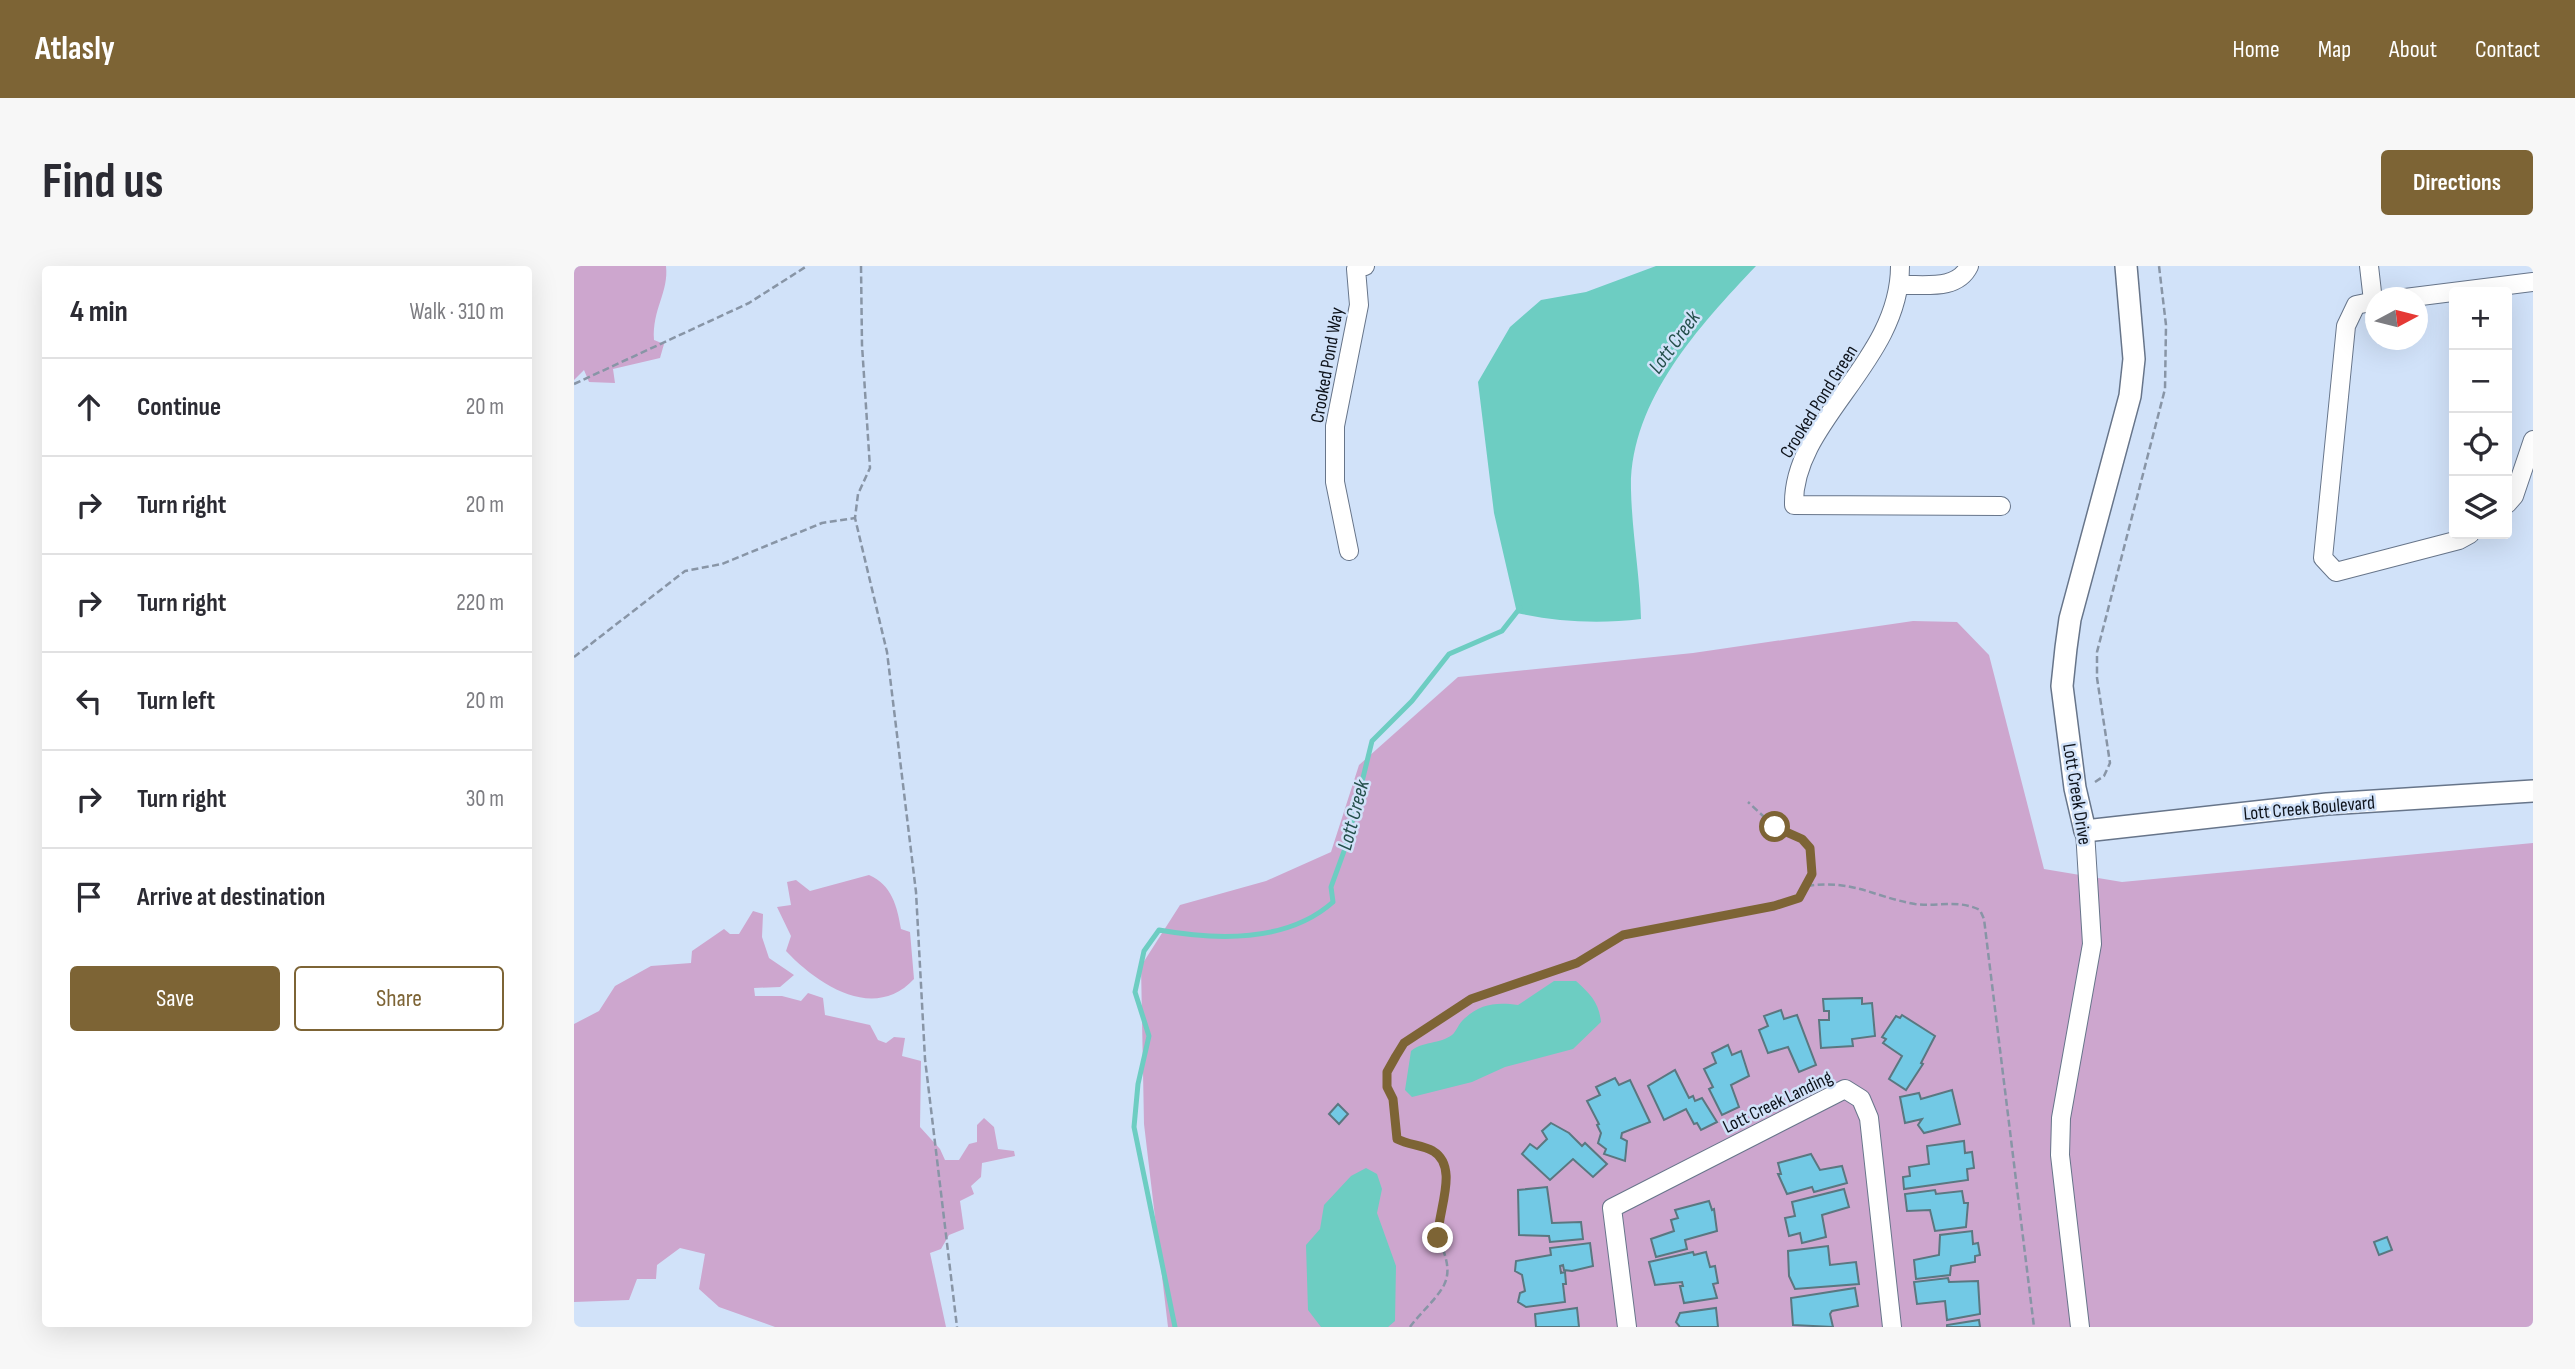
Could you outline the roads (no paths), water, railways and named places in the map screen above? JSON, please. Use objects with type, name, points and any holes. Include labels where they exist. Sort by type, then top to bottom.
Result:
[{"type":"street","name":"Crooked Pond Green","points":[[1900,266],[1900,285],[1886,329],[1875,350],[1810,447],[1794,482],[1794,505],[2001,506]]},
{"type":"street","points":[[1900,285],[1953,283],[1964,277],[1969,266]]},
{"type":"street","name":"Lott Creek Drive","points":[[2080,1327],[2060,1156],[2061,1118],[2092,944],[2085,831],[2075,788],[2062,686],[2070,619],[2130,396],[2134,359],[2126,266]]},
{"type":"street","points":[[2369,266],[2372,287]]},
{"type":"street","name":"Crooked Pond Way","points":[[1349,551],[1335,482],[1335,426],[1359,305],[1360,268]]},
{"type":"street","points":[[2428,295],[2533,282]]},
{"type":"street","points":[[2365,302],[2356,304],[2346,326],[2323,558],[2336,572],[2461,539]]},
{"type":"street","points":[[2512,498],[2533,440]]},
{"type":"street","name":"Lott Creek Boulevard","points":[[2085,831],[2327,804],[2533,791]]},
{"type":"street","name":"Lott Creek Landing","points":[[1627,1327],[1612,1208],[1845,1089],[1861,1099],[1869,1118],[1892,1327]]},
{"type":"water","points":[[1656,266],[1756,266],[1712,314],[1671,368],[1642,426],[1633,458],[1631,490],[1641,619],[1579,621],[1517,613],[1494,513],[1478,382],[1510,327],[1541,300],[1586,292]]},
{"type":"water","points":[[1554,981],[1576,981],[1593,999],[1600,1015],[1601,1022],[1573,1049],[1505,1067],[1472,1082],[1412,1097],[1405,1090],[1411,1051],[1452,1035],[1468,1015],[1481,1008],[1495,1004],[1518,1005]]},
{"type":"water","points":[[1366,1168],[1377,1174],[1382,1189],[1377,1213],[1396,1266],[1395,1321],[1388,1327],[1321,1327],[1308,1310],[1306,1245],[1320,1229],[1324,1205],[1351,1176]]},
{"type":"waterway","name":"Lott Creek","points":[[1175,1327],[1134,1127],[1138,1084],[1149,1036],[1135,992],[1144,951],[1159,930],[1203,936],[1272,932],[1315,915],[1333,902],[1331,887],[1347,843],[1372,741],[1412,701],[1449,654],[1502,631],[1520,608]]}]
